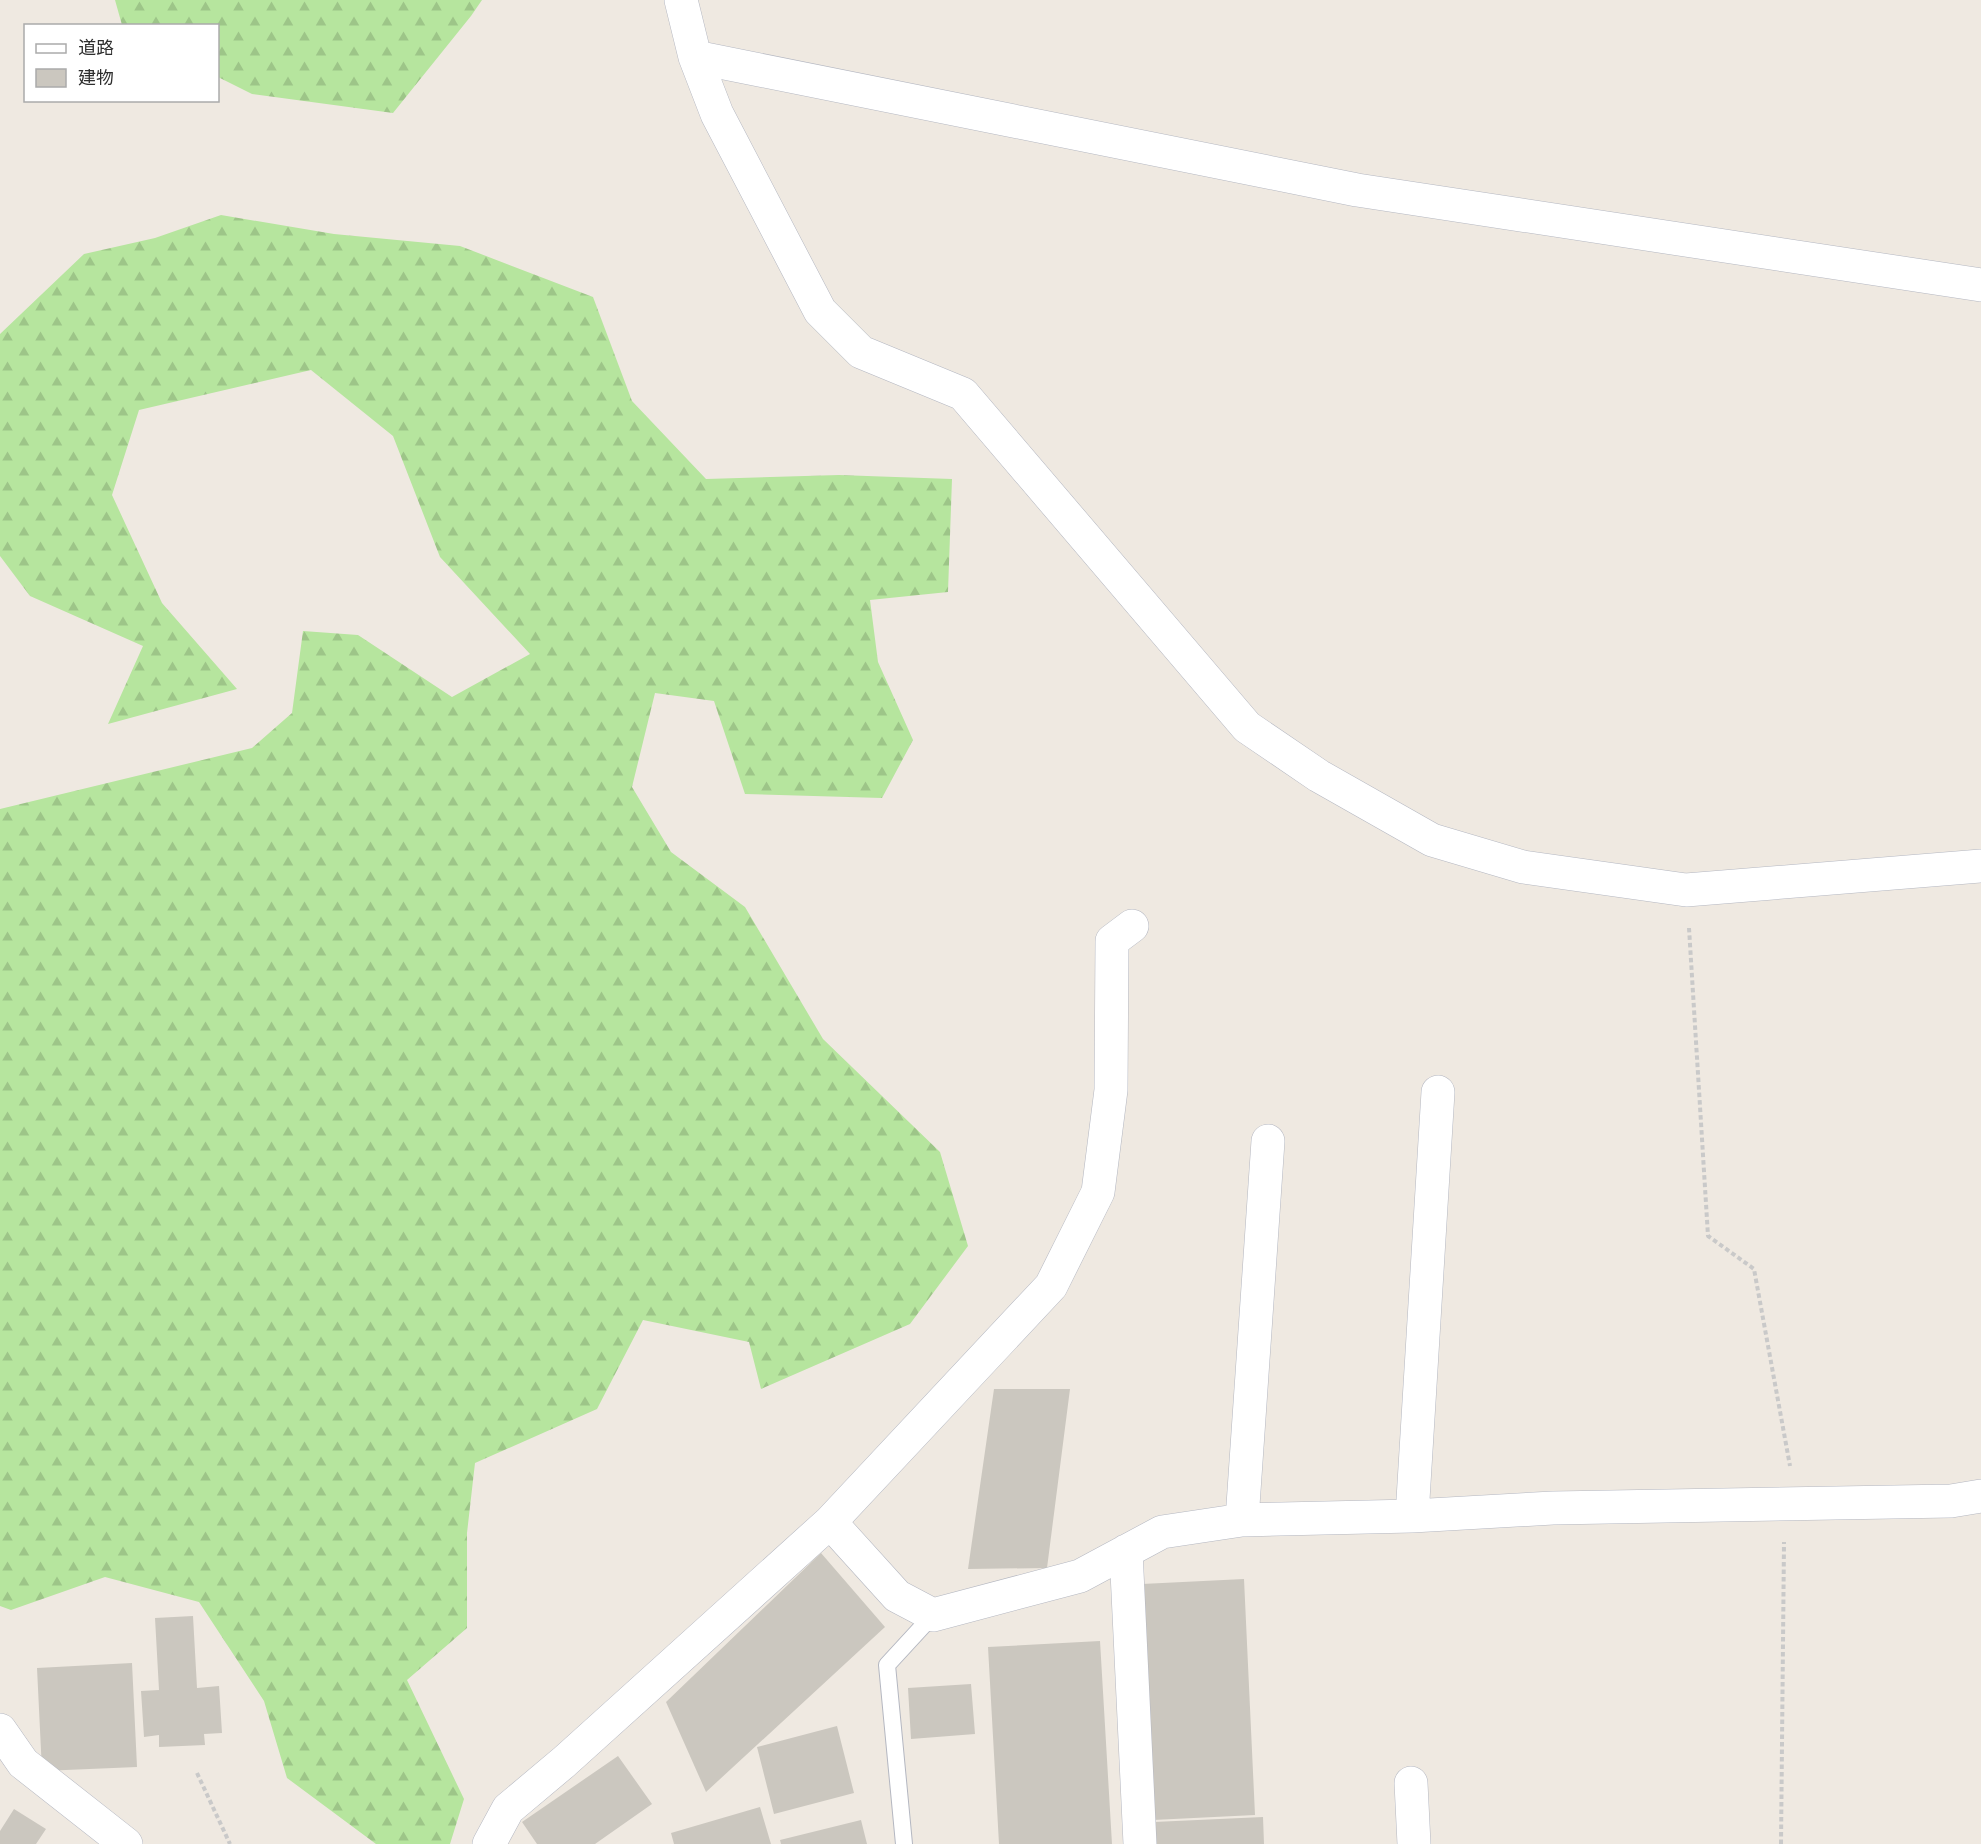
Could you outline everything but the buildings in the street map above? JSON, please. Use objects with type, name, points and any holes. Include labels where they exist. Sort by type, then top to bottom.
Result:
[{"type":"street","points":[[681,0],[695,57],[717,114],[820,311],[861,352],[963,394],[1247,727],[1319,776],[1432,840],[1523,867],[1686,890],[1981,866]]},
{"type":"street","points":[[695,57],[1357,190],[1981,285]]},
{"type":"street","points":[[489,1844],[508,1809],[564,1762],[830,1522],[1050,1286],[1098,1192],[1111,1090],[1112,941],[1132,926]]},
{"type":"street","points":[[1412,1516],[1438,1092]]},
{"type":"street","points":[[1242,1520],[1268,1141]]},
{"type":"street","points":[[830,1522],[897,1596],[933,1615],[1080,1576],[1162,1533],[1242,1520],[1412,1516],[1553,1508],[1951,1501],[1981,1496]]},
{"type":"street","points":[[1126,1551],[1140,1844]]},
{"type":"street","points":[[0,1730],[23,1763],[126,1844]]},
{"type":"street","points":[[1411,1783],[1414,1844]]},
{"type":"lane","points":[[904,1844],[887,1665],[933,1615]]},
{"type":"path","points":[[1686,890],[1708,1236],[1754,1269],[1791,1475],[1785,1504],[1781,1844]]},
{"type":"path","points":[[197,1773],[230,1844]]},
{"type":"green space","points":[[115,0],[482,0],[393,113],[252,94],[219,78],[219,24],[122,24]]},
{"type":"green space","points":[[221,215],[334,234],[460,246],[593,297],[632,401],[706,479],[839,475],[952,479],[948,592],[870,600],[878,662],[913,740],[882,798],[745,794],[714,701],[655,693],[632,787],[671,852],[745,907],[823,1039],[940,1152],[968,1246],[910,1324],[761,1389],[749,1342],[643,1320],[597,1409],[475,1463],[467,1533],[467,1628],[407,1680],[464,1799],[450,1844],[376,1844],[287,1778],[264,1701],[199,1602],[105,1577],[11,1610],[0,1606],[0,809],[252,748],[292,713],[303,631],[358,635],[452,697],[530,654],[440,557],[393,436],[311,370],[139,410],[112,495],[162,603],[237,689],[108,724],[143,646],[30,596],[0,556],[0,334],[84,254],[155,238]]}]
